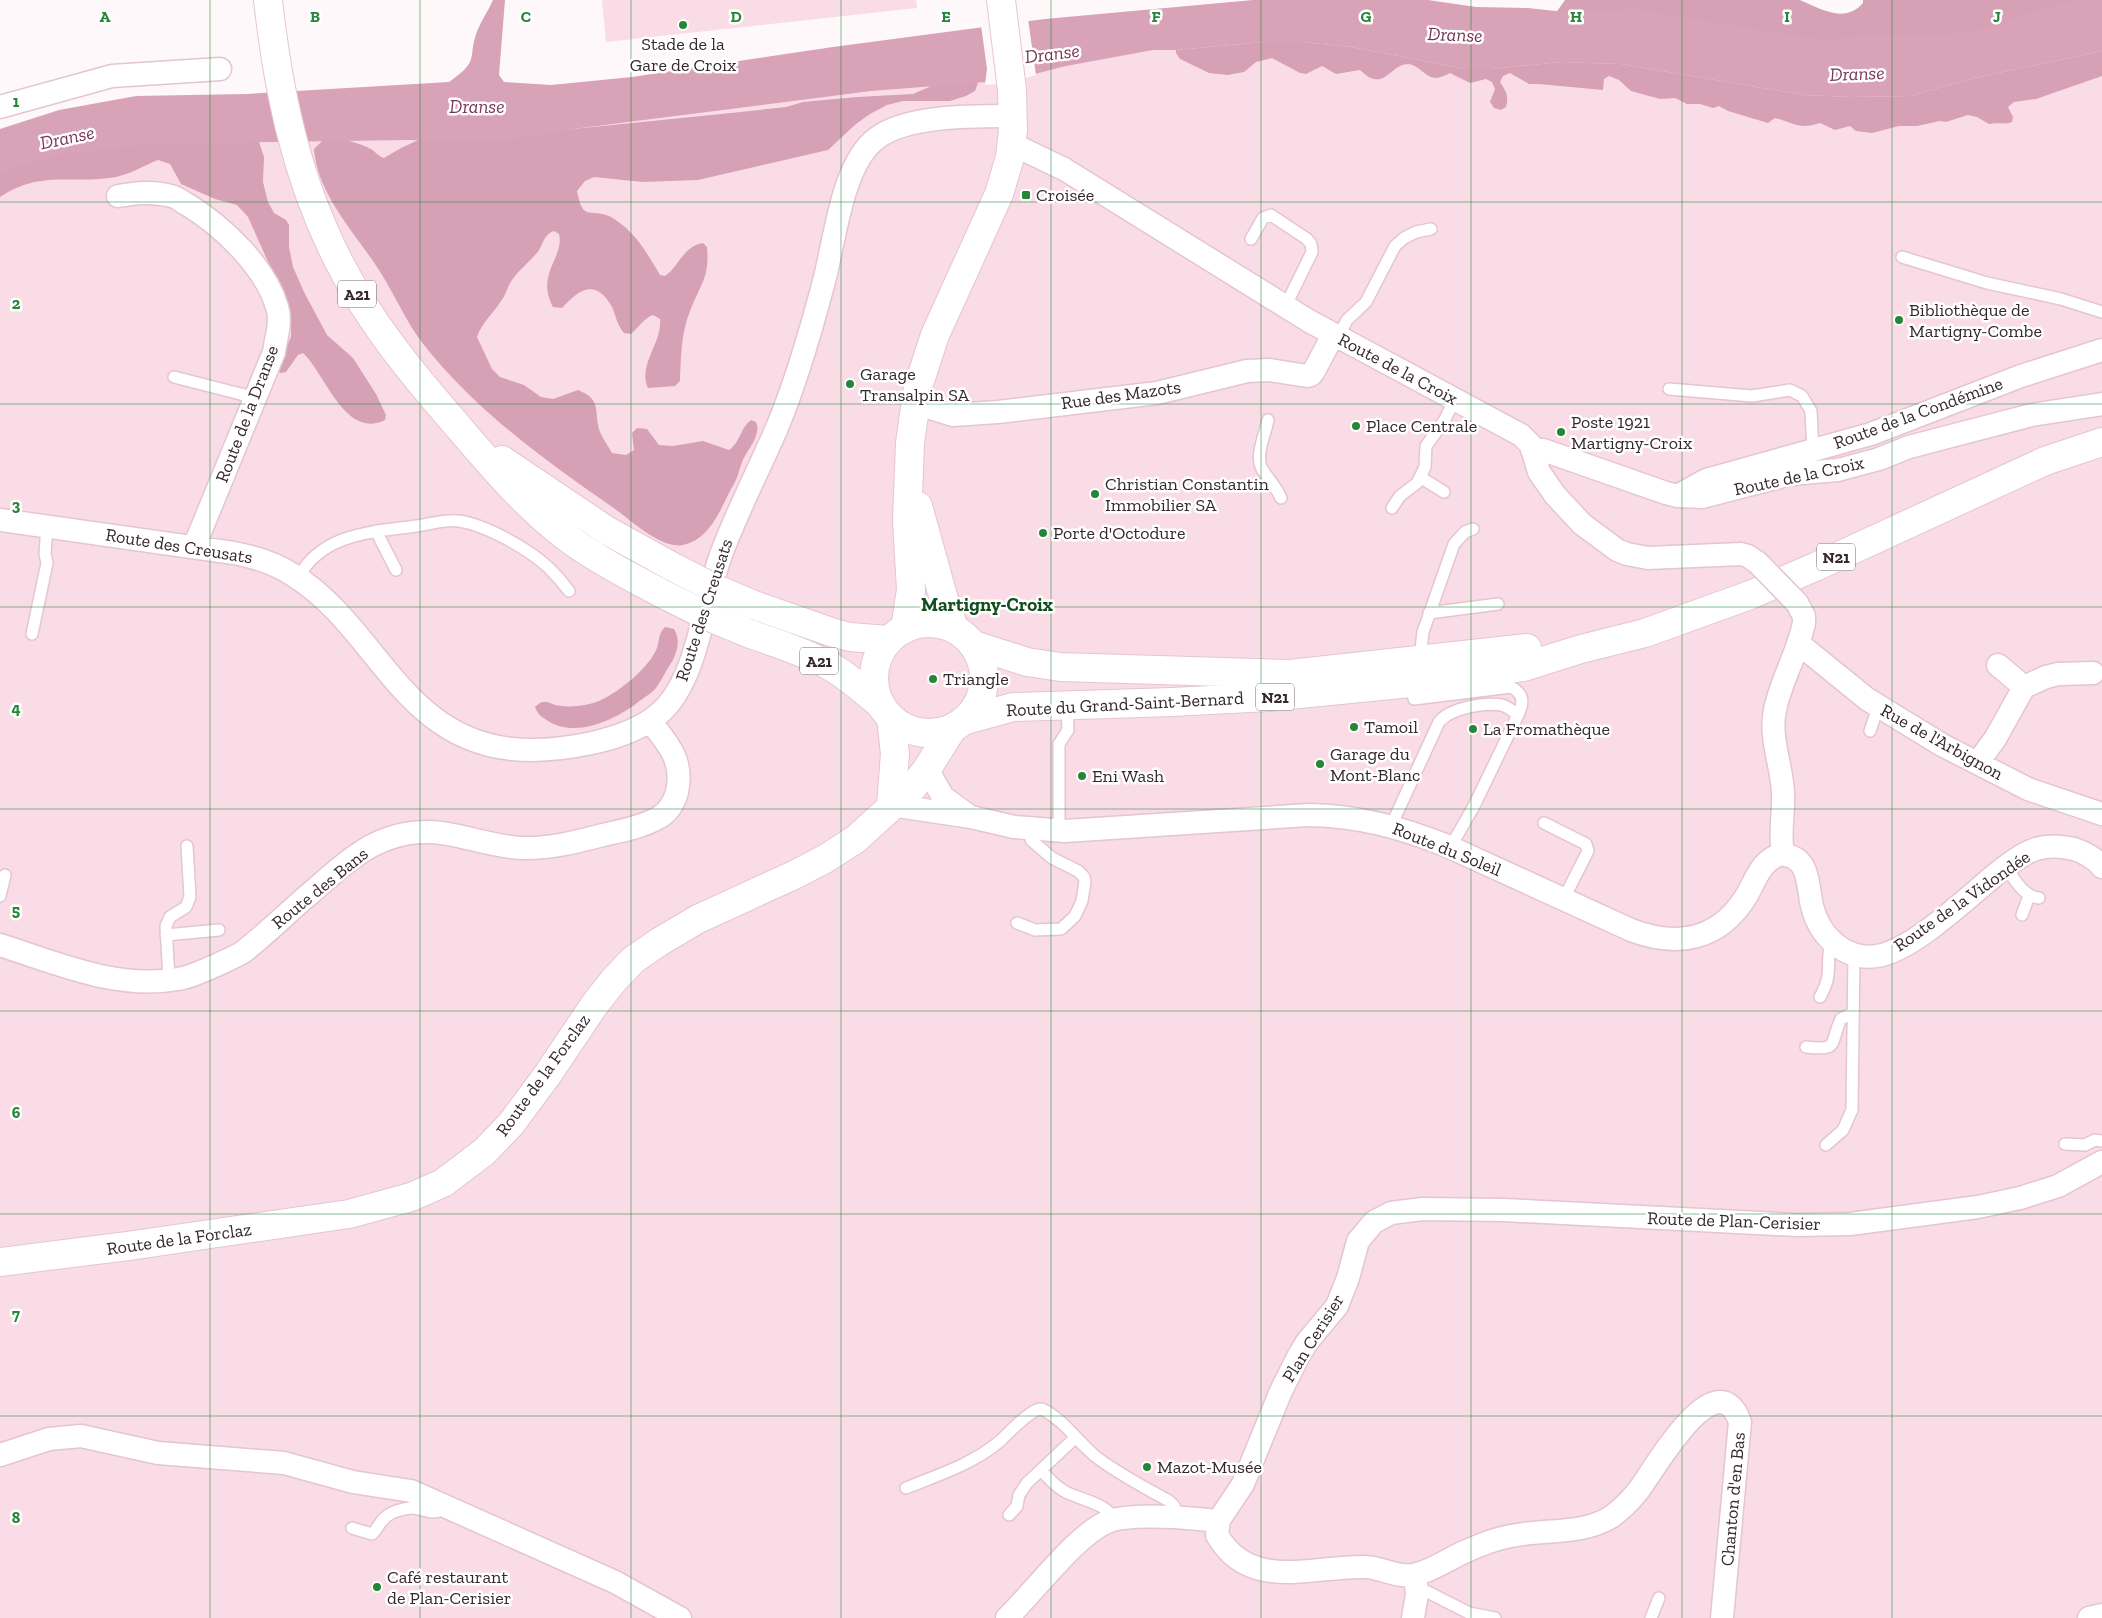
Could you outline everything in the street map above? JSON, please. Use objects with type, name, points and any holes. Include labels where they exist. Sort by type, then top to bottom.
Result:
[{"type":"main road","name":"A21","points":[[268,0],[279,85],[294,148],[304,183],[324,232],[354,288],[407,367],[453,420],[526,501],[570,539],[595,556],[707,616],[828,665],[858,686],[886,711]]},
{"type":"main road","points":[[891,805],[895,754],[886,711],[874,685],[875,674],[879,656],[897,634],[911,590],[907,521],[909,476],[914,411],[922,372],[935,335],[1003,182],[1012,144],[1013,103],[1002,5]]},
{"type":"main road","name":"A21","points":[[453,420],[496,456],[606,530],[716,589],[754,605],[842,635],[897,634]]},
{"type":"main road","name":"Route du Grand-Saint-Bernard","points":[[886,711],[899,725],[916,732],[932,734],[1008,708],[1261,698],[1415,681],[1536,647],[1581,649],[1645,633],[1750,595],[1815,567],[2037,464],[2084,446],[2102,442]]},
{"type":"main road","points":[[909,476],[938,581],[964,637]]},
{"type":"main road","name":"Route du Grand-Saint-Bernard","points":[[897,634],[911,626],[930,622],[1027,662],[1060,668],[1290,674],[1415,681]]},
{"type":"main road","name":"Route du Grand-Saint-Bernard","points":[[959,724],[980,702],[985,684],[984,665],[964,637]]},
{"type":"main road","name":"Route de la Forclaz","points":[[0,1262],[138,1245],[340,1216],[391,1204],[426,1191],[443,1182],[484,1152],[511,1124],[548,1074],[595,1004],[614,980],[634,960],[667,937],[698,920],[825,859],[866,831],[891,805],[913,787],[959,724]]},
{"type":"street","points":[[0,107],[112,76],[220,69]]},
{"type":"street","name":"Route des Creusats","points":[[0,520],[250,556],[278,566],[298,578],[327,601],[411,700],[440,722],[477,741],[514,750],[579,745],[614,737],[650,721],[664,709],[676,693],[690,662],[720,556],[738,509],[776,429],[799,369],[830,258],[845,191],[856,163],[874,139],[901,126],[945,119],[1013,103]]},
{"type":"street","name":"Route de la Croix","points":[[1012,144],[1064,169],[1336,336],[1521,435],[1528,440],[1532,450],[1543,450],[1678,496],[1702,497],[1791,474],[1838,470],[1879,459],[1909,447],[2023,418],[2102,404]]},
{"type":"street","name":"Route de la Dranse","points":[[118,196],[147,192],[173,196],[199,212],[221,230],[262,276],[278,308],[279,320],[274,352],[194,547]]},
{"type":"street","name":"Rue des Mazots","points":[[914,411],[952,415],[998,412],[1157,393],[1247,371],[1270,370],[1307,376],[1311,375],[1314,371],[1336,336]]},
{"type":"street","name":"Route de la Condémine","points":[[1678,496],[1706,480],[1871,434],[2021,376],[2102,350]]},
{"type":"street","points":[[1532,450],[1544,480],[1566,507],[1582,524],[1617,550],[1648,558],[1741,554],[1748,556],[1758,563],[1802,609],[1804,623],[1778,699],[1773,720],[1783,793],[1780,834],[1783,854]]},
{"type":"street","name":"Rue de l'Arbignon","points":[[1798,643],[1878,707],[1942,745],[2028,789],[2102,814]]},
{"type":"street","points":[[1998,665],[2024,687]]},
{"type":"street","points":[[1978,762],[1995,739],[2024,687],[2058,674],[2093,673]]},
{"type":"street","name":"Route des Bans","points":[[0,945],[101,976],[139,981],[188,977],[243,951],[350,860],[388,838],[430,831],[500,845],[535,847],[571,843],[632,828],[659,817],[672,806],[676,797],[679,768],[673,754],[650,721]]},
{"type":"street","name":"Route du Soleil","points":[[927,769],[943,798],[972,817]]},
{"type":"street","name":"Route du Soleil","points":[[891,805],[972,817],[1031,829],[1059,830],[1309,815],[1355,818],[1391,826],[1450,848],[1563,900],[1648,936],[1665,940],[1690,938],[1712,930],[1733,914],[1748,894],[1765,863],[1776,855],[1783,854]]},
{"type":"street","name":"Route de la Vidondée","points":[[1783,854],[1796,859],[1804,870],[1814,914],[1824,933],[1832,942],[1854,954],[1866,957],[1878,956],[1904,946],[2025,854],[2046,846],[2067,847],[2098,857]]},
{"type":"street","name":"Route de Plan-Cerisier","points":[[1363,1233],[1374,1222],[1391,1213],[1422,1208],[1504,1210],[1797,1225],[1850,1224],[1969,1208],[2020,1198],[2058,1186],[2102,1162]]},
{"type":"street","name":"Plan Cerisier","points":[[1218,1528],[1243,1484],[1280,1391],[1298,1357],[1307,1342],[1337,1306],[1348,1278],[1354,1251],[1363,1233]]},
{"type":"street","name":"Chanton d'en Bas","points":[[1416,1580],[1498,1539],[1527,1533],[1590,1526],[1610,1518],[1624,1507],[1637,1492],[1688,1420],[1705,1407],[1721,1402],[1734,1408],[1740,1422],[1722,1618]]},
{"type":"street","points":[[0,1455],[49,1439],[81,1436],[158,1452],[296,1465],[353,1482],[411,1491],[615,1582],[680,1618]]},
{"type":"street","points":[[1007,1618],[1087,1535],[1101,1526],[1115,1520],[1178,1517],[1218,1528],[1227,1550],[1257,1567],[1268,1570],[1296,1573],[1363,1567],[1375,1568],[1416,1580],[1416,1603],[1413,1618]]},
{"type":"street","points":[[2089,1618],[2102,1615]]},
{"type":"lane","points":[[1251,239],[1263,218],[1270,215],[1307,239],[1311,244],[1312,252],[1286,307]]},
{"type":"lane","points":[[1336,336],[1347,320],[1366,302],[1395,246],[1404,238],[1416,232],[1431,229]]},
{"type":"lane","points":[[1902,257],[1987,282],[2061,299],[2102,312]]},
{"type":"lane","points":[[174,377],[256,398]]},
{"type":"lane","points":[[1669,389],[1752,396],[1790,390],[1802,396],[1810,411],[1813,450]]},
{"type":"lane","points":[[1392,508],[1400,496],[1413,488],[1420,477],[1424,467],[1426,446],[1444,421],[1456,399]]},
{"type":"lane","points":[[1268,420],[1259,464],[1281,498]]},
{"type":"lane","points":[[1420,477],[1444,492]]},
{"type":"lane","points":[[298,578],[304,566],[320,551],[333,542],[352,535],[458,521],[487,530],[522,548],[548,567],[569,590]]},
{"type":"lane","points":[[32,634],[47,563],[44,554],[47,526]]},
{"type":"lane","points":[[1450,848],[1478,798],[1523,701],[1521,694],[1511,687],[1415,681],[1423,632],[1454,544],[1465,532],[1473,529]]},
{"type":"lane","points":[[376,531],[396,570]]},
{"type":"lane","points":[[1430,613],[1498,604]]},
{"type":"lane","points":[[1059,830],[1059,744],[1068,730],[1066,705]]},
{"type":"lane","points":[[1391,826],[1443,716],[1458,709],[1495,705],[1503,706],[1518,715]]},
{"type":"lane","points":[[1870,731],[1878,707]]},
{"type":"lane","points":[[1544,823],[1586,844],[1588,847],[1588,851],[1563,900]]},
{"type":"lane","points":[[1017,923],[1035,930],[1062,929],[1075,916],[1082,900],[1085,882],[1084,876],[1078,871],[1052,858],[1032,840],[1031,829]]},
{"type":"lane","points":[[169,980],[166,926],[170,917],[189,903],[187,846]]},
{"type":"lane","points":[[2006,867],[2018,885],[2034,897],[2022,915]]},
{"type":"lane","points":[[0,896],[5,875]]},
{"type":"lane","points":[[166,935],[219,930]]},
{"type":"lane","points":[[1820,997],[1828,982],[1830,973],[1829,952],[1832,942]]},
{"type":"lane","points":[[1826,1145],[1843,1130],[1852,1110],[1854,954]]},
{"type":"lane","points":[[1806,1048],[1818,1049],[1830,1046],[1834,1043],[1841,1019],[1853,1013]]},
{"type":"lane","points":[[2064,1144],[2085,1145],[2095,1140],[2102,1141]]},
{"type":"lane","points":[[906,1488],[976,1458],[998,1443],[1038,1409],[1052,1415],[1109,1466],[1169,1501],[1174,1506],[1178,1517]]},
{"type":"lane","points":[[1009,1515],[1019,1504],[1021,1490],[1076,1437]]},
{"type":"lane","points":[[1041,1470],[1059,1488],[1106,1509],[1115,1520]]},
{"type":"lane","points":[[352,1528],[372,1534],[383,1519],[394,1511],[413,1508],[438,1512],[446,1505]]},
{"type":"lane","points":[[1416,1580],[1469,1613],[1495,1618]]},
{"type":"lane","points":[[1651,1618],[1659,1598]]},
{"type":"shaded area","name":"Stade de la Gare de Croix","points":[[602,0],[916,0],[917,8],[606,42]]},
{"type":"shaded area","points":[[1565,0],[1800,0],[1824,10],[1841,14],[1849,13],[1856,9],[1863,3],[1863,0],[2102,0],[2102,16],[1885,54],[1550,21]]},
{"type":"shaded area","points":[[1306,19],[2102,43],[2102,1618],[0,1618],[0,158],[631,105]]},
{"type":"shaded area","points":[[1264,42],[1302,42],[1351,47],[1466,69],[1491,69],[1561,62],[1621,64],[1804,95],[1850,97],[1911,96],[1975,78],[2102,51],[2102,76],[2036,99],[2014,102],[2008,107],[2013,117],[2012,122],[2009,123],[1989,124],[1977,117],[1968,115],[1946,122],[1940,121],[1917,126],[1899,126],[1872,133],[1856,131],[1850,126],[1835,130],[1820,123],[1802,126],[1775,118],[1768,123],[1728,111],[1719,106],[1713,108],[1700,104],[1687,104],[1675,98],[1660,99],[1631,91],[1619,80],[1609,76],[1604,79],[1603,90],[1529,84],[1510,73],[1503,76],[1500,82],[1507,97],[1506,107],[1501,110],[1494,108],[1490,102],[1495,89],[1492,82],[1486,79],[1470,83],[1450,73],[1435,78],[1408,64],[1396,68],[1381,79],[1375,79],[1368,77],[1360,70],[1336,74],[1322,66],[1306,74],[1300,73],[1272,58],[1256,62],[1244,72],[1228,75],[1209,73],[1180,59],[1176,53],[1176,50]]},
{"type":"shaded area","points":[[956,75],[978,83],[975,91],[950,101],[903,101],[887,105],[856,124],[828,150],[698,180],[643,182],[594,177],[585,181],[577,191],[579,201],[584,210],[609,216],[625,227],[640,243],[660,275],[665,276],[670,272],[686,252],[696,245],[703,243],[707,247],[706,274],[687,320],[682,345],[680,381],[675,386],[648,388],[645,379],[648,362],[660,328],[660,319],[653,315],[650,316],[631,334],[624,333],[606,298],[594,290],[588,290],[575,295],[562,308],[553,307],[548,295],[547,285],[560,242],[559,234],[554,231],[547,235],[539,251],[515,276],[503,299],[482,327],[477,337],[492,369],[500,377],[524,385],[541,397],[553,399],[578,390],[591,398],[596,407],[600,432],[612,453],[626,455],[634,450],[632,433],[637,428],[647,429],[659,445],[673,446],[703,441],[729,450],[736,443],[747,423],[751,420],[756,422],[757,431],[754,440],[720,511],[701,536],[693,542],[683,545],[665,543],[647,533],[513,434],[466,392],[417,336],[381,274],[337,210],[322,180],[314,149],[324,139],[342,140],[354,142],[371,149],[384,158],[429,135],[504,136],[786,107],[803,102],[913,94]]},
{"type":"shaded area","points":[[255,138],[259,142],[264,157],[263,182],[268,202],[274,213],[286,220],[289,225],[289,247],[293,267],[304,292],[327,335],[353,358],[376,394],[386,415],[385,420],[371,424],[358,421],[347,413],[337,402],[303,353],[298,355],[286,372],[281,373],[276,369],[291,337],[291,313],[248,217],[237,205],[215,199],[181,184],[170,164],[158,160],[128,174],[116,177],[86,180],[44,180],[15,188],[0,197],[0,164],[66,147]]},
{"type":"shaded area","points":[[665,627],[674,629],[678,639],[676,654],[656,688],[631,707],[609,720],[584,727],[571,728],[559,726],[548,721],[537,712],[535,707],[541,702],[566,706],[585,705],[601,700],[617,691],[648,663],[657,648],[660,634]]},
{"type":"water","name":"Dranse","points":[[493,0],[505,0],[499,75],[504,82],[551,85],[632,77],[833,47],[1045,19],[1253,0],[1428,0],[1476,7],[1528,8],[1574,13],[1636,9],[1801,37],[1828,39],[1881,35],[1940,36],[1996,26],[2027,13],[2070,1],[2102,0],[2102,51],[1975,78],[1911,96],[1850,97],[1804,95],[1621,64],[1561,62],[1491,69],[1466,69],[1351,47],[1302,42],[1264,42],[1176,50],[1153,50],[1066,66],[1011,80],[871,91],[573,129],[496,142],[409,140],[146,144],[65,154],[35,161],[0,173],[0,129],[59,110],[136,96],[246,94],[449,82],[470,63],[478,29]]},
{"type":"pier","points":[[1028,19],[1036,75],[1011,83],[985,85],[987,69],[981,25]]},
{"type":"place","name":"Stade de la Gare de Croix","points":[[683,25]]},
{"type":"place","name":"Croisée","points":[[1026,195]]},
{"type":"place","name":"Bibliothèque de Martigny-Combe","points":[[1899,320]]},
{"type":"place","name":"Garage Transalpin SA","points":[[850,384]]},
{"type":"place","name":"Place Centrale","points":[[1356,426]]},
{"type":"place","name":"Poste 1921 Martigny-Croix","points":[[1561,432]]},
{"type":"place","name":"Christian Constantin Immobilier SA","points":[[1095,494]]},
{"type":"place","name":"Porte d'Octodure","points":[[1043,533]]},
{"type":"place","name":"Triangle","points":[[933,679]]},
{"type":"place","name":"Tamoil","points":[[1354,727]]},
{"type":"place","name":"La Fromathèque","points":[[1473,729]]},
{"type":"place","name":"Garage du Mont-Blanc","points":[[1320,764]]},
{"type":"place","name":"Eni Wash","points":[[1082,776]]},
{"type":"place","name":"Mazot-Musée","points":[[1147,1467]]},
{"type":"place","name":"Café restaurant de Plan-Cerisier","points":[[377,1587]]},
{"type":"district","name":"Martigny-Croix","points":[[987,604]]}]
